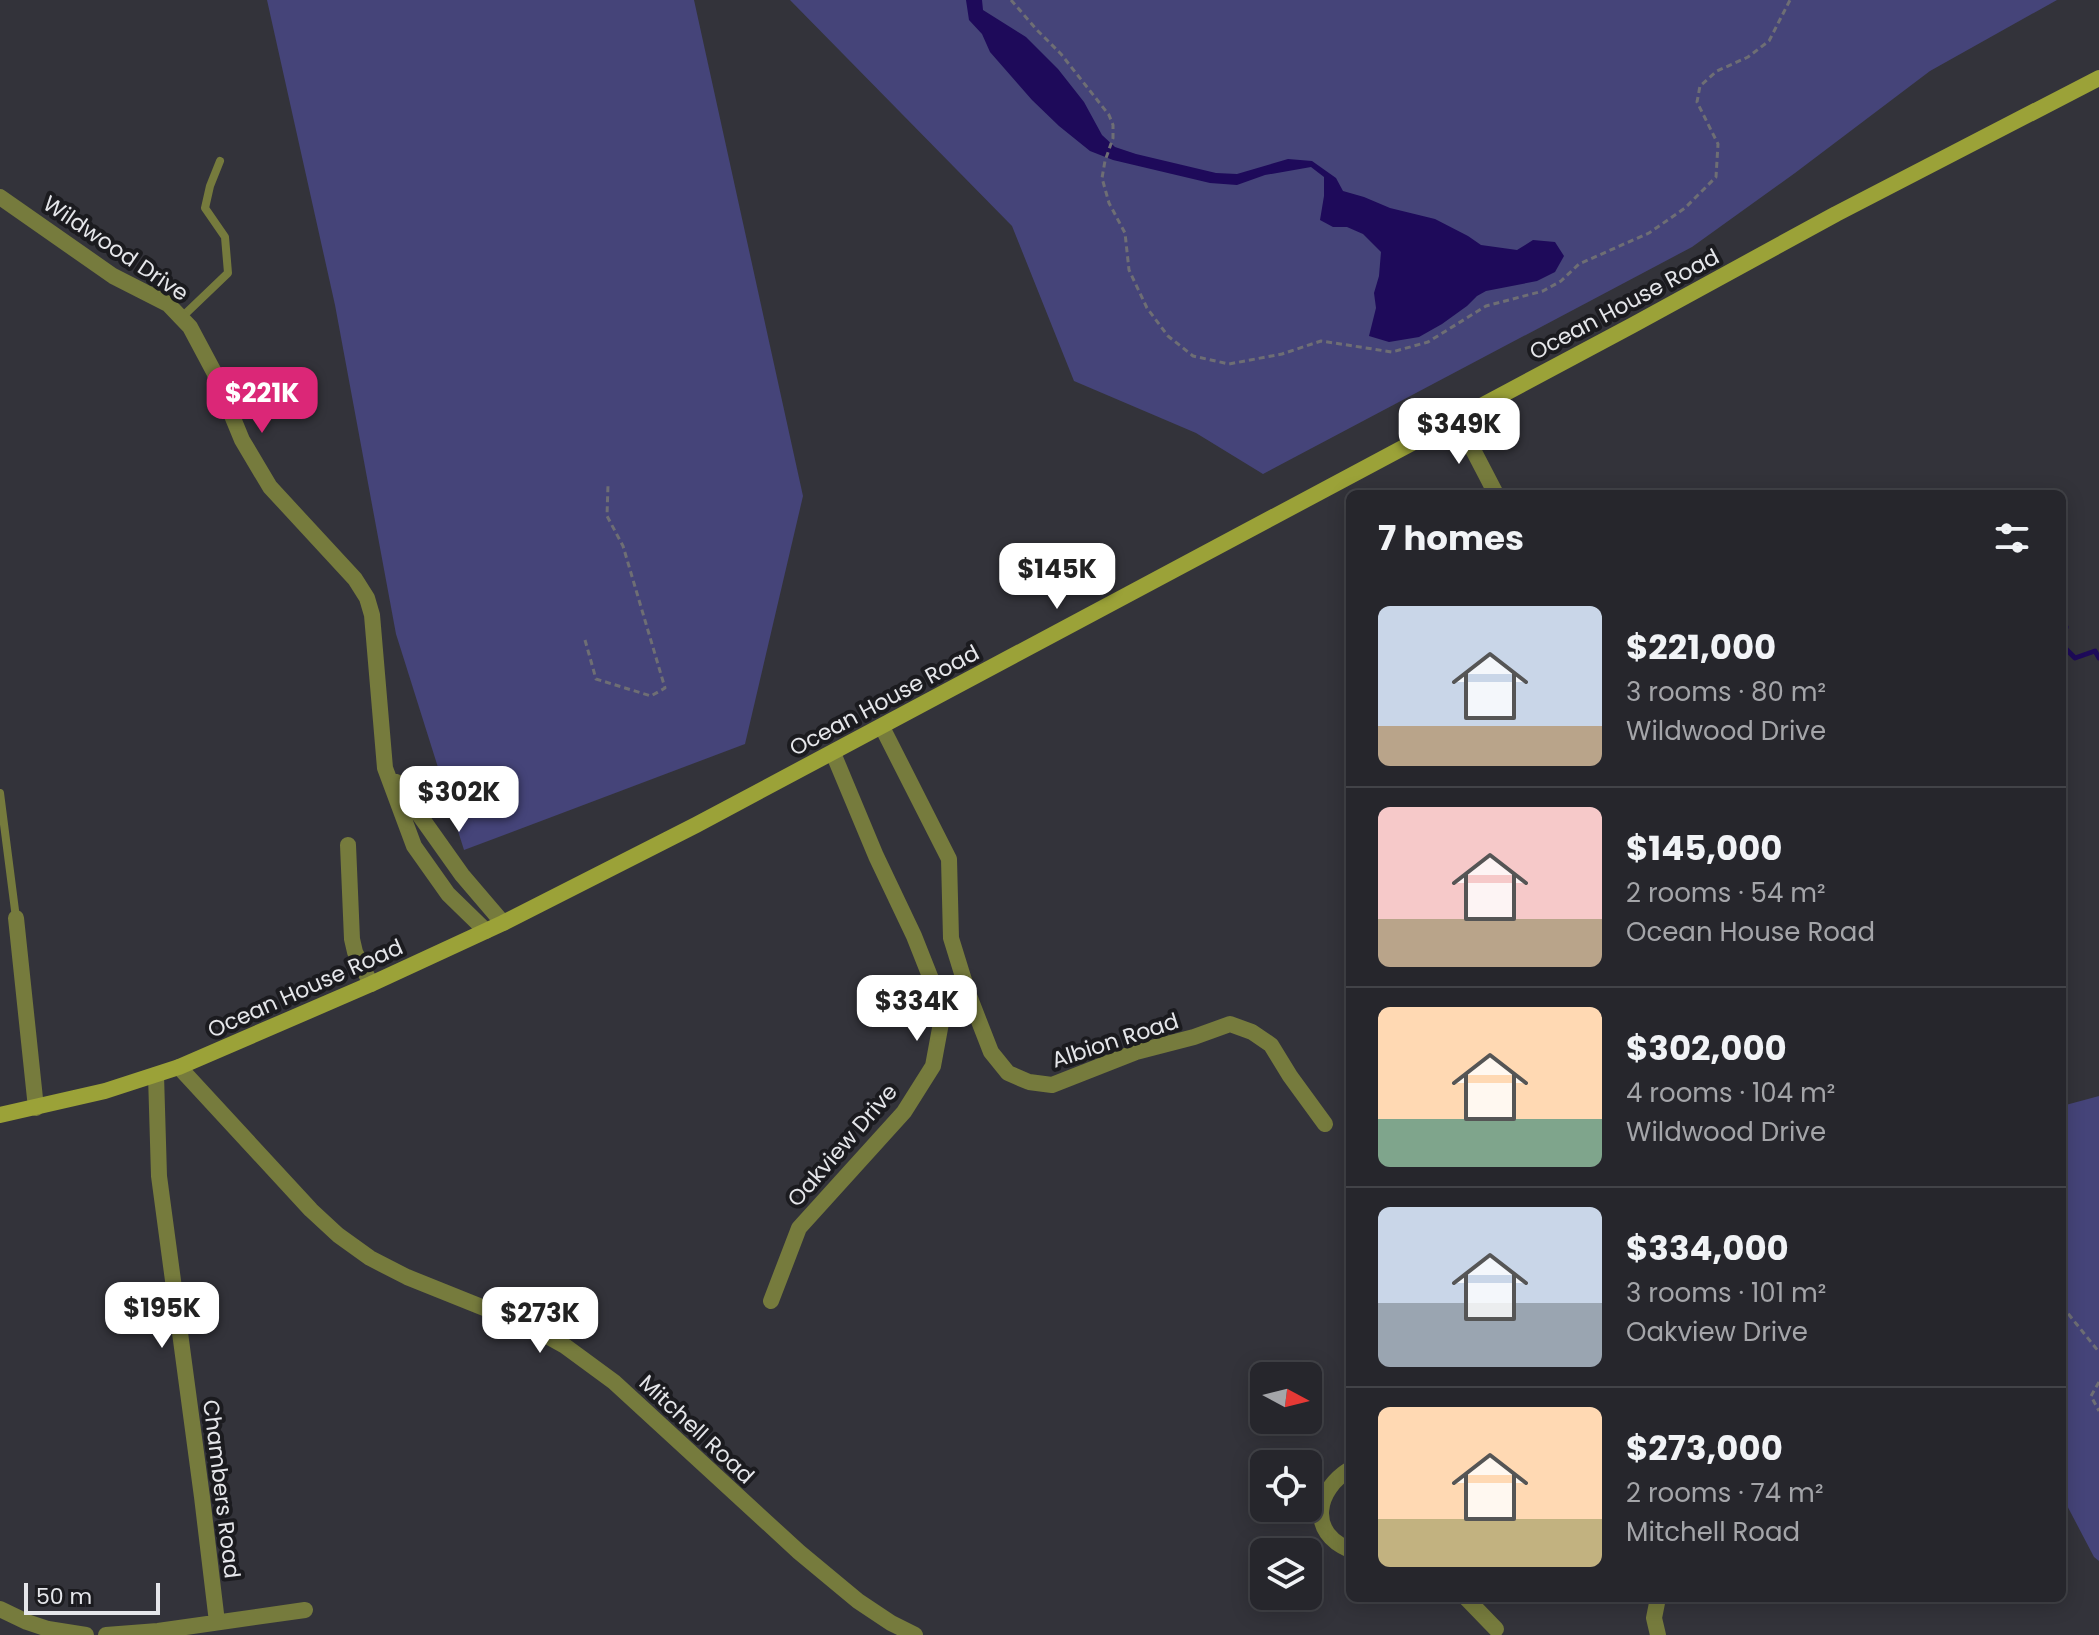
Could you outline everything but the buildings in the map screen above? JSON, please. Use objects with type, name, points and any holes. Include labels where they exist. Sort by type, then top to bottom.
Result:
[{"type":"main road","name":"Ocean House Road","points":[[0,1115],[105,1091],[179,1067],[503,923],[833,753],[1836,214],[2099,78]]},
{"type":"street","name":"Wildwood Drive","points":[[0,197],[113,276],[168,304],[190,327],[214,372],[242,440],[270,487],[355,579],[367,598],[372,615],[385,768],[414,846],[448,894],[486,931]]},
{"type":"street","points":[[1457,419],[1494,490]]},
{"type":"street","name":"Albion Road","points":[[882,727],[949,859],[951,938],[991,1052],[1008,1073],[1029,1082],[1052,1085],[1136,1052],[1230,1024],[1252,1032],[1271,1045],[1325,1124]]},
{"type":"street","name":"Oakview Drive","points":[[771,1301],[799,1228],[904,1112],[933,1066],[941,1023],[933,984],[914,936],[833,753]]},
{"type":"street","points":[[385,768],[462,875],[503,923]]},
{"type":"street","points":[[348,845],[352,939],[371,984]]},
{"type":"street","points":[[16,918],[36,1108]]},
{"type":"street","name":"Mitchell Road","points":[[179,1067],[311,1210],[338,1235],[370,1258],[407,1277],[529,1326],[565,1346],[614,1382],[799,1552],[858,1601],[915,1635]]},
{"type":"street","name":"Chambers Road","points":[[156,1075],[159,1176],[217,1622]]},
{"type":"street","points":[[1346,1471],[1330,1486],[1320,1510],[1325,1530],[1332,1540],[1346,1548]]},
{"type":"street","points":[[1470,1602],[1496,1629]]},
{"type":"street","points":[[1657,1602],[1654,1618],[1658,1635]]},
{"type":"street","points":[[0,1609],[48,1629],[86,1635]]},
{"type":"street","points":[[106,1635],[158,1631],[305,1610]]},
{"type":"lane","points":[[181,318],[228,273],[225,237],[205,208],[220,161]]},
{"type":"lane","points":[[0,793],[16,918]]},
{"type":"path","points":[[1011,0],[1061,54],[1109,115],[1113,138],[1102,178],[1109,203],[1125,233],[1129,270],[1147,308],[1168,336],[1193,356],[1229,364],[1282,354],[1321,341],[1392,352],[1428,342],[1486,306],[1543,291],[1561,281],[1579,264],[1649,233],[1685,208],[1716,177],[1718,144],[1697,102],[1700,86],[1717,71],[1748,57],[1769,41],[1790,0]]},
{"type":"path","points":[[585,640],[596,679],[651,696],[665,688],[623,546],[607,516],[608,485]]},
{"type":"path","points":[[2066,1311],[2099,1352]]},
{"type":"path","points":[[2099,1382],[2091,1396],[2099,1411]]},
{"type":"shaded area","points":[[267,0],[694,0],[803,496],[745,744],[464,850],[396,634],[335,305]]},
{"type":"shaded area","points":[[790,0],[2057,0],[1930,71],[1692,247],[1263,474],[1196,433],[1074,381],[1012,226]]},
{"type":"shaded area","points":[[966,0],[982,0],[983,10],[1026,37],[1058,69],[1084,102],[1102,135],[1115,147],[1216,173],[1237,174],[1288,159],[1312,161],[1336,178],[1343,191],[1390,208],[1435,219],[1481,245],[1517,250],[1533,240],[1555,242],[1564,256],[1555,272],[1537,281],[1486,291],[1419,337],[1389,342],[1369,336],[1376,308],[1374,293],[1381,252],[1363,234],[1347,227],[1333,227],[1320,220],[1324,177],[1311,167],[1265,175],[1237,185],[1210,183],[1113,160],[1090,151],[1032,100],[990,52],[982,34],[969,20]]},
{"type":"shaded area","points":[[2099,1096],[2099,1561],[2066,1504],[2066,1105]]},
{"type":"waterway","points":[[2066,649],[2075,658],[2095,651],[2099,658]]}]
